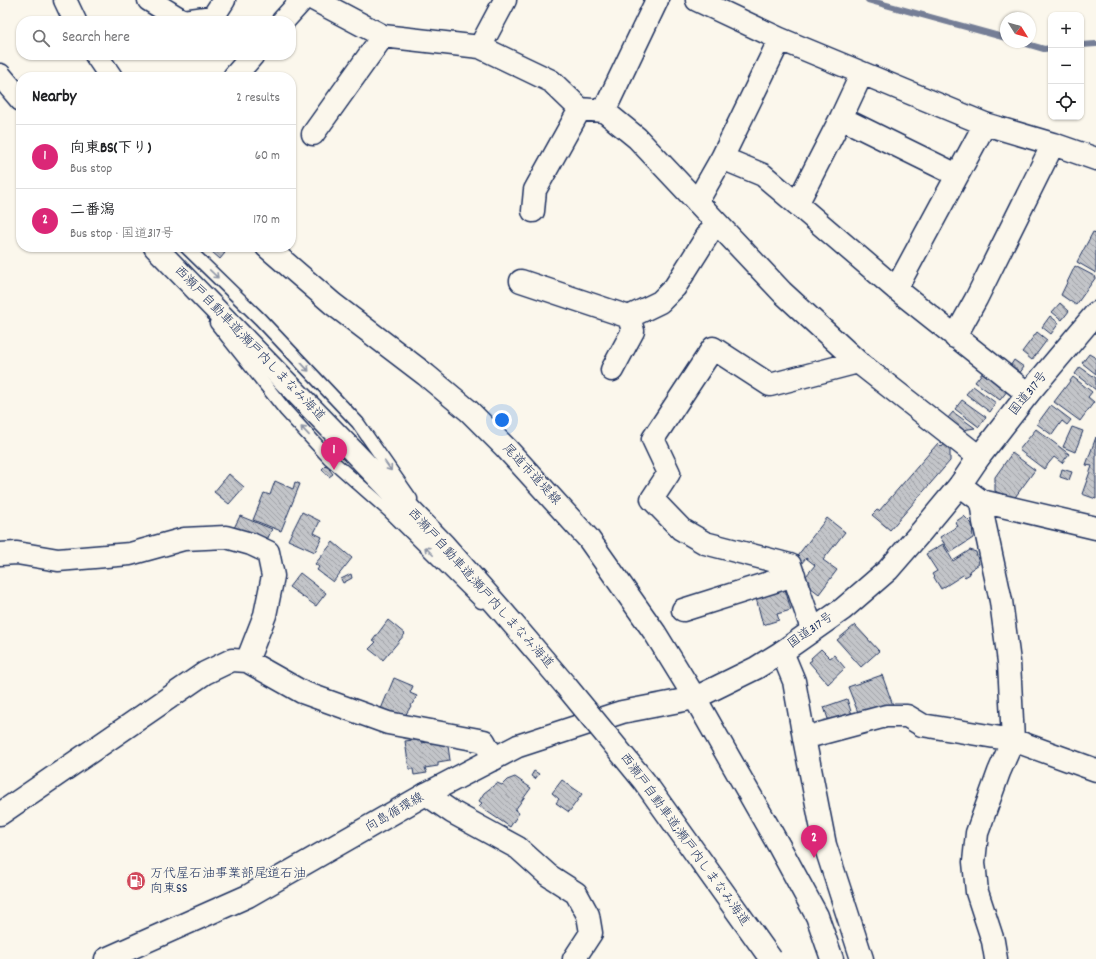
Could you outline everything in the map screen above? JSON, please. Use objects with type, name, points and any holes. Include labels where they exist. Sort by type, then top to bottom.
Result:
[{"type":"main road","points":[[65,0],[73,16]]},
{"type":"main road","points":[[149,0],[176,16]]},
{"type":"main road","points":[[214,16],[224,0]]},
{"type":"main road","points":[[288,16],[302,0]]},
{"type":"main road","points":[[315,0],[382,36],[480,47],[551,81],[580,109],[604,111],[637,138],[782,292],[858,362],[979,457]]},
{"type":"main road","points":[[480,47],[505,0]]},
{"type":"main road","points":[[604,111],[657,0]]},
{"type":"main road","points":[[697,0],[780,38],[985,124],[1053,144],[1096,159]]},
{"type":"main road","points":[[313,134],[382,36]]},
{"type":"main road","points":[[697,202],[722,158],[780,38]]},
{"type":"main road","points":[[100,60],[108,72]]},
{"type":"main road","points":[[239,72],[249,60]]},
{"type":"main road","points":[[797,204],[862,73]]},
{"type":"main road","points":[[0,75],[16,94]]},
{"type":"main road","points":[[533,211],[535,190],[580,109]]},
{"type":"main road","points":[[841,118],[957,175]]},
{"type":"main road","points":[[896,289],[985,124]]},
{"type":"main road","points":[[955,336],[980,292],[1053,144]]},
{"type":"main road","points":[[722,158],[763,175],[896,289],[1028,394]]},
{"type":"main road","points":[[521,282],[629,317],[660,302],[675,287],[716,222]]},
{"type":"main road","name":"西瀬戸自動車道;瀬戸内しまなみ海道","points":[[160,252],[444,545],[502,611],[644,781],[771,959]]},
{"type":"main road","name":"尾道市道堤線","points":[[273,252],[333,304],[426,375],[468,411],[506,448],[588,538],[655,633],[695,698]]},
{"type":"main road","name":"国道317号","points":[[695,698],[756,668],[782,652],[812,629],[843,609],[888,570],[960,485],[979,457],[1028,394],[1096,313]]},
{"type":"main road","points":[[612,370],[633,330],[629,317]]},
{"type":"main road","points":[[812,629],[790,565],[705,543],[681,529],[652,499],[669,473],[653,439],[713,348],[770,385],[858,362]]},
{"type":"main road","points":[[960,485],[981,502],[1096,528]]},
{"type":"main road","points":[[981,502],[1002,608],[1009,662],[1013,740],[998,772],[977,833],[974,862],[977,892],[993,941],[996,959]]},
{"type":"main road","points":[[0,554],[17,553],[58,560],[130,554],[184,539],[226,537],[251,544],[268,552],[273,576],[265,615],[247,661]]},
{"type":"main road","points":[[683,610],[794,575]]},
{"type":"main road","points":[[782,652],[794,681],[825,845],[862,959]]},
{"type":"main road","points":[[0,814],[205,673],[232,660],[247,661],[302,692],[388,723],[484,741],[494,758]]},
{"type":"main road","points":[[695,698],[817,916],[832,959]]},
{"type":"main road","name":"向島循環線","points":[[106,959],[248,896],[426,794],[518,746],[622,712],[695,698]]},
{"type":"main road","points":[[804,738],[886,716],[907,716],[922,725],[1013,740],[1096,770]]},
{"type":"main road","points":[[426,794],[452,812],[518,848],[548,875],[576,893],[588,915],[591,933],[574,959]]},
{"type":"lane","points":[[0,75],[16,89]]},
{"type":"lane","points":[[159,252],[286,411],[329,458],[389,511],[566,686]]},
{"type":"lane","points":[[191,252],[260,319],[358,423],[444,545]]},
{"type":"building","points":[[1093,232],[1096,233],[1096,273],[1077,262]]},
{"type":"building","points":[[212,252],[225,253],[220,259]]},
{"type":"building","points":[[1075,266],[1096,277],[1076,305],[1061,295]]},
{"type":"building","points":[[1060,303],[1069,311],[1062,320],[1052,312]]},
{"type":"building","points":[[1050,316],[1059,323],[1051,334],[1042,327]]},
{"type":"building","points":[[1037,332],[1047,340],[1032,360],[1022,352]]},
{"type":"building","points":[[1089,354],[1096,358],[1096,374],[1082,363]]},
{"type":"building","points":[[1014,360],[1024,367],[1019,374],[1009,368]]},
{"type":"building","points":[[1080,367],[1096,378],[1096,390],[1075,374]]},
{"type":"building","points":[[983,372],[1008,390],[1000,400],[975,382]]},
{"type":"building","points":[[1073,377],[1092,392],[1088,397],[1094,402],[1080,421],[1054,402]]},
{"type":"building","points":[[973,386],[996,403],[990,412],[966,394]]},
{"type":"building","points":[[962,400],[986,417],[979,427],[955,409]]},
{"type":"building","points":[[1051,405],[1071,420],[1067,425],[1062,421],[1052,435],[1037,424]]},
{"type":"building","points":[[953,412],[975,428],[963,430],[947,419]]},
{"type":"building","points":[[1072,427],[1083,431],[1075,452],[1063,447]]},
{"type":"building","points":[[1036,429],[1069,454],[1062,463],[1054,457],[1044,469],[1019,450]]},
{"type":"building","points":[[1096,437],[1096,499],[1082,494],[1092,466],[1086,465]]},
{"type":"building","points":[[938,443],[942,447],[945,443],[950,444],[950,461],[890,530],[872,515],[877,510],[879,511]]},
{"type":"building","points":[[1012,453],[1035,470],[1013,500],[995,491],[995,477]]},
{"type":"building","points":[[326,465],[333,474],[329,477],[322,469]]},
{"type":"building","points":[[1062,469],[1072,472],[1069,480],[1060,477]]},
{"type":"building","points":[[229,474],[244,487],[229,504],[214,492]]},
{"type":"building","points":[[275,481],[293,489],[295,482],[300,484],[281,531],[253,520],[264,493],[270,495]]},
{"type":"building","points":[[302,512],[320,521],[314,533],[322,537],[315,552],[288,540]]},
{"type":"building","points":[[240,516],[272,529],[267,540],[233,530]]},
{"type":"building","points":[[964,516],[972,524],[973,538],[950,553],[940,537],[958,526],[955,522]]},
{"type":"building","points":[[827,518],[845,532],[823,560],[837,570],[819,594],[802,581],[815,565],[806,558],[800,565],[794,560]]},
{"type":"building","points":[[333,542],[352,558],[333,582],[317,570],[319,567],[315,564]]},
{"type":"building","points":[[943,544],[953,561],[970,550],[976,552],[979,564],[969,571],[970,574],[965,577],[963,575],[941,589],[932,574],[937,571],[926,554]]},
{"type":"building","points":[[300,573],[326,593],[316,606],[289,587]]},
{"type":"building","points":[[351,574],[352,578],[343,583],[341,579]]},
{"type":"building","points":[[785,589],[791,610],[777,614],[779,620],[763,625],[756,598]]},
{"type":"building","points":[[388,620],[405,634],[383,660],[369,649],[376,642],[373,640]]},
{"type":"building","points":[[855,625],[879,651],[861,667],[837,640]]},
{"type":"building","points":[[821,649],[830,658],[834,655],[845,668],[828,684],[809,662],[812,660],[811,658]]},
{"type":"building","points":[[882,675],[894,708],[861,720],[848,687]]},
{"type":"building","points":[[394,678],[413,686],[410,693],[417,696],[405,716],[381,709]]},
{"type":"building","points":[[847,699],[855,724],[832,731],[824,707]]},
{"type":"building","points":[[422,739],[422,743],[447,739],[450,760],[438,762],[438,766],[425,768],[427,773],[414,775],[413,769],[409,769],[405,741]]},
{"type":"building","points":[[534,771],[539,774],[535,779],[531,776]]},
{"type":"building","points":[[515,777],[531,788],[515,810],[519,813],[510,827],[479,806],[482,803],[479,801],[484,793],[497,783],[502,785],[507,780]]},
{"type":"building","points":[[562,780],[582,794],[569,812],[556,803],[559,799],[552,793]]},
{"type":"waterway","points":[[868,0],[1000,36]]},
{"type":"waterway","points":[[1084,45],[1096,44]]},
{"type":"waterway","points":[[1036,47],[1048,48]]},
{"type":"place","name":"向東BS(下り)","points":[[334,470]]},
{"type":"place","name":"二番潟","points":[[814,858]]},
{"type":"place","name":"万代屋石油事業部尾道石油 向東SS","points":[[136,881]]}]
